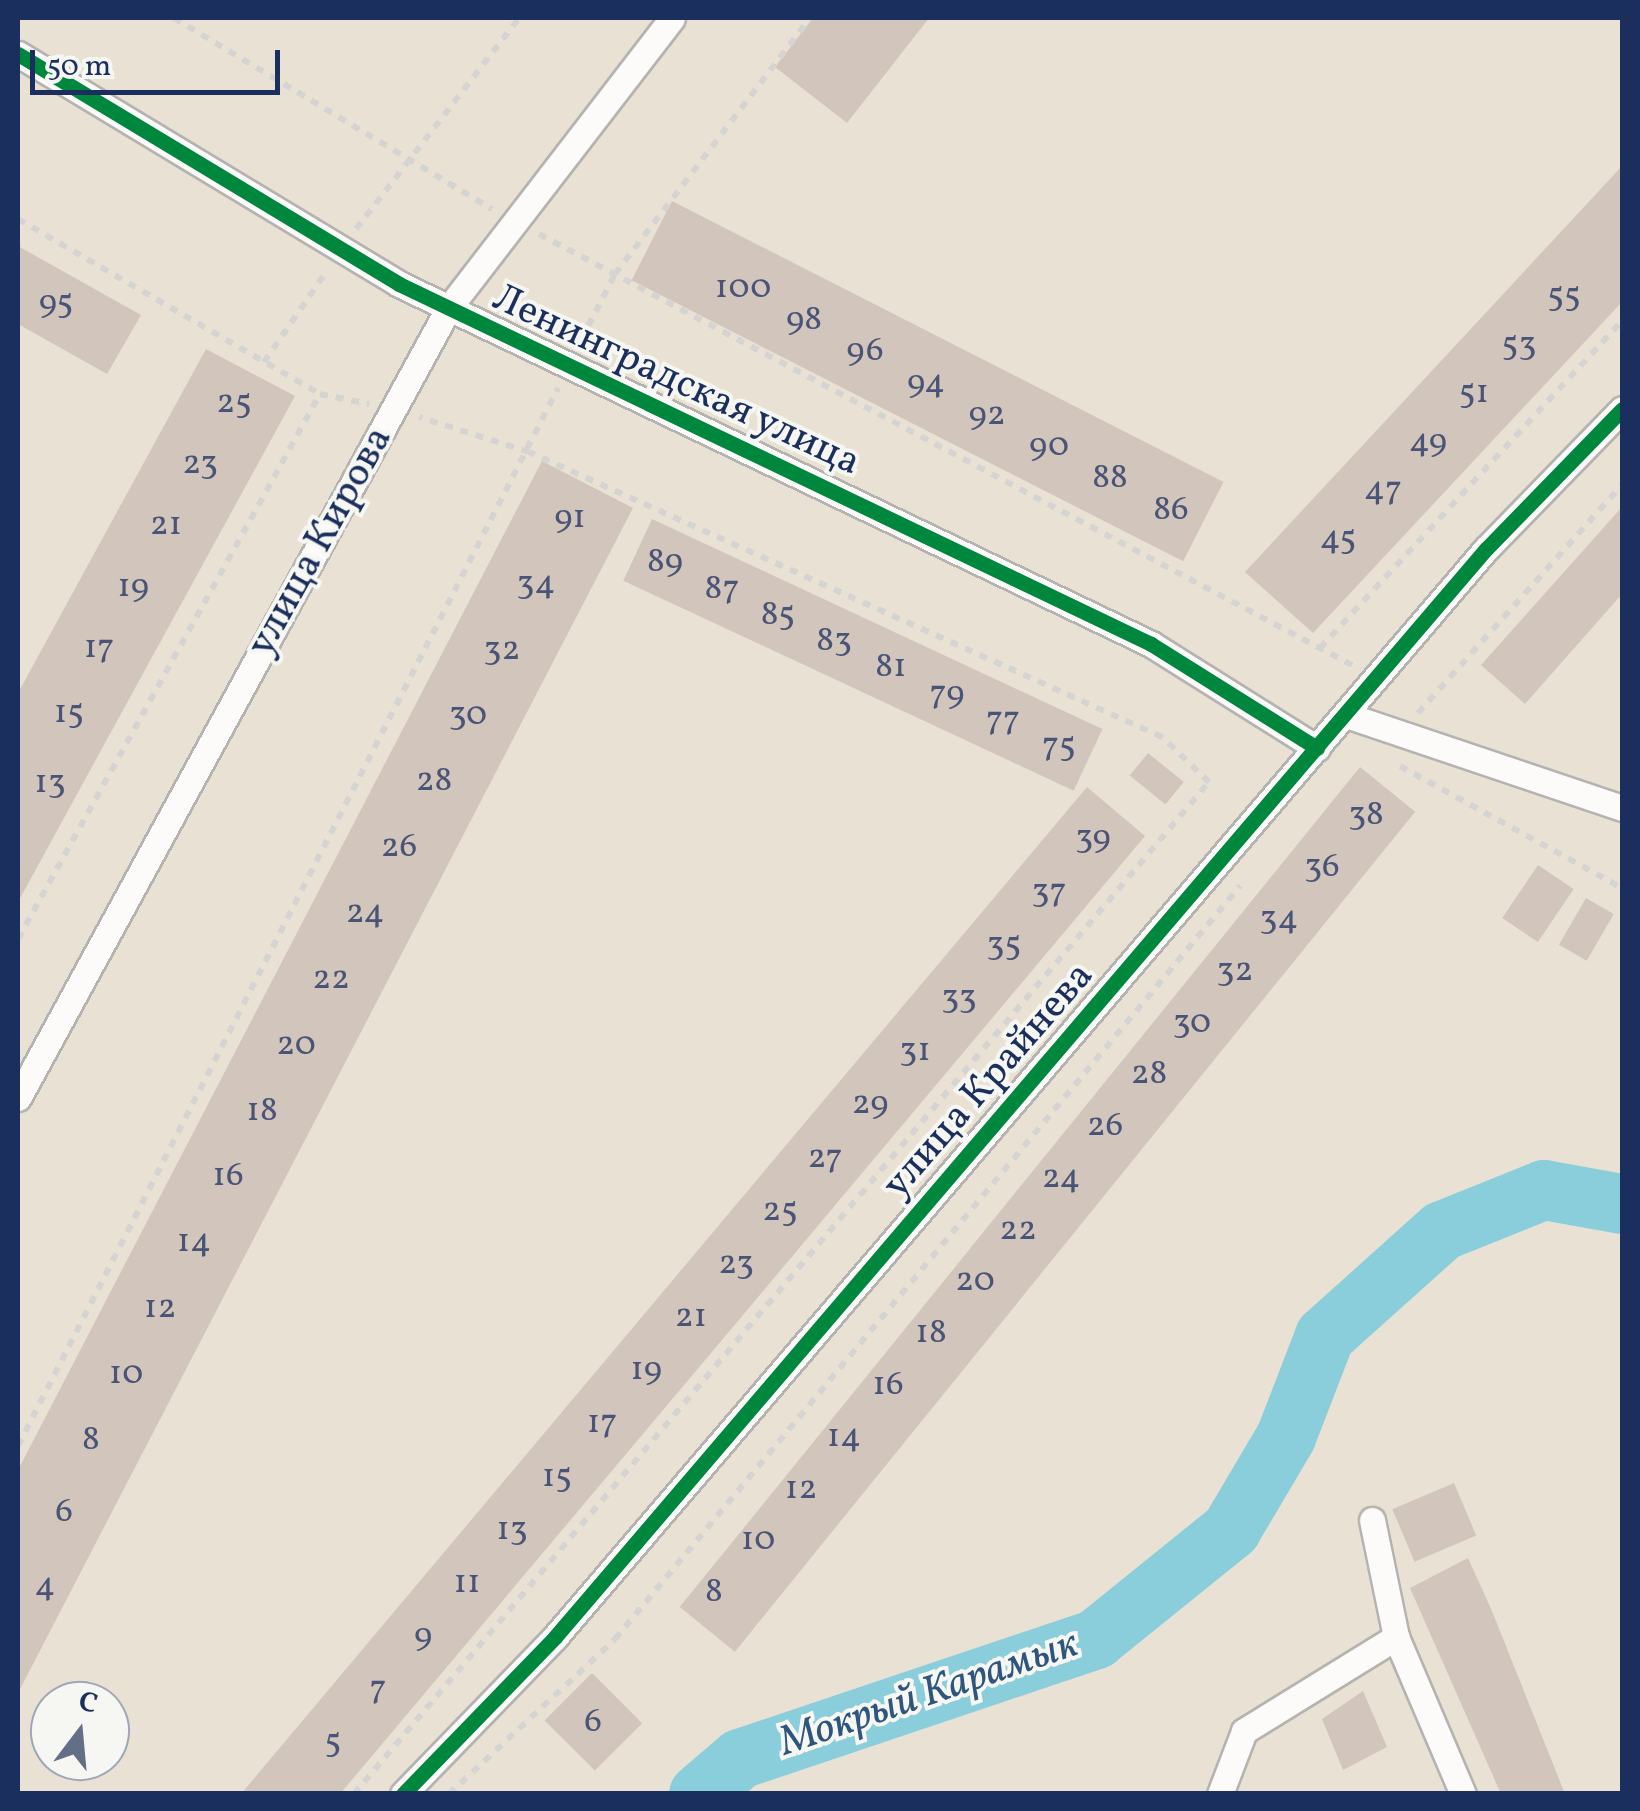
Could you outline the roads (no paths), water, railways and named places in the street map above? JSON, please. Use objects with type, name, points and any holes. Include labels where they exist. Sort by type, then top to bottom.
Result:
[{"type":"street","name":"улица Кирова","points":[[18,1098],[448,309],[672,18]]},
{"type":"street","name":"Ленинградская улица","points":[[18,54],[448,309],[1150,644],[1317,748]]},
{"type":"street","name":"улица Крайнева","points":[[404,1794],[555,1637],[1377,678],[1622,409]]},
{"type":"street","points":[[1346,715],[1407,729],[1622,808]]},
{"type":"street","points":[[1372,1520],[1396,1637],[1463,1794]]},
{"type":"street","points":[[1220,1794],[1244,1731],[1396,1637]]},
{"type":"waterway","name":"Мокрый Карамык","points":[[699,1794],[740,1759],[1096,1639],[1231,1530],[1286,1437],[1325,1336],[1442,1231],[1544,1190],[1622,1204]]}]
